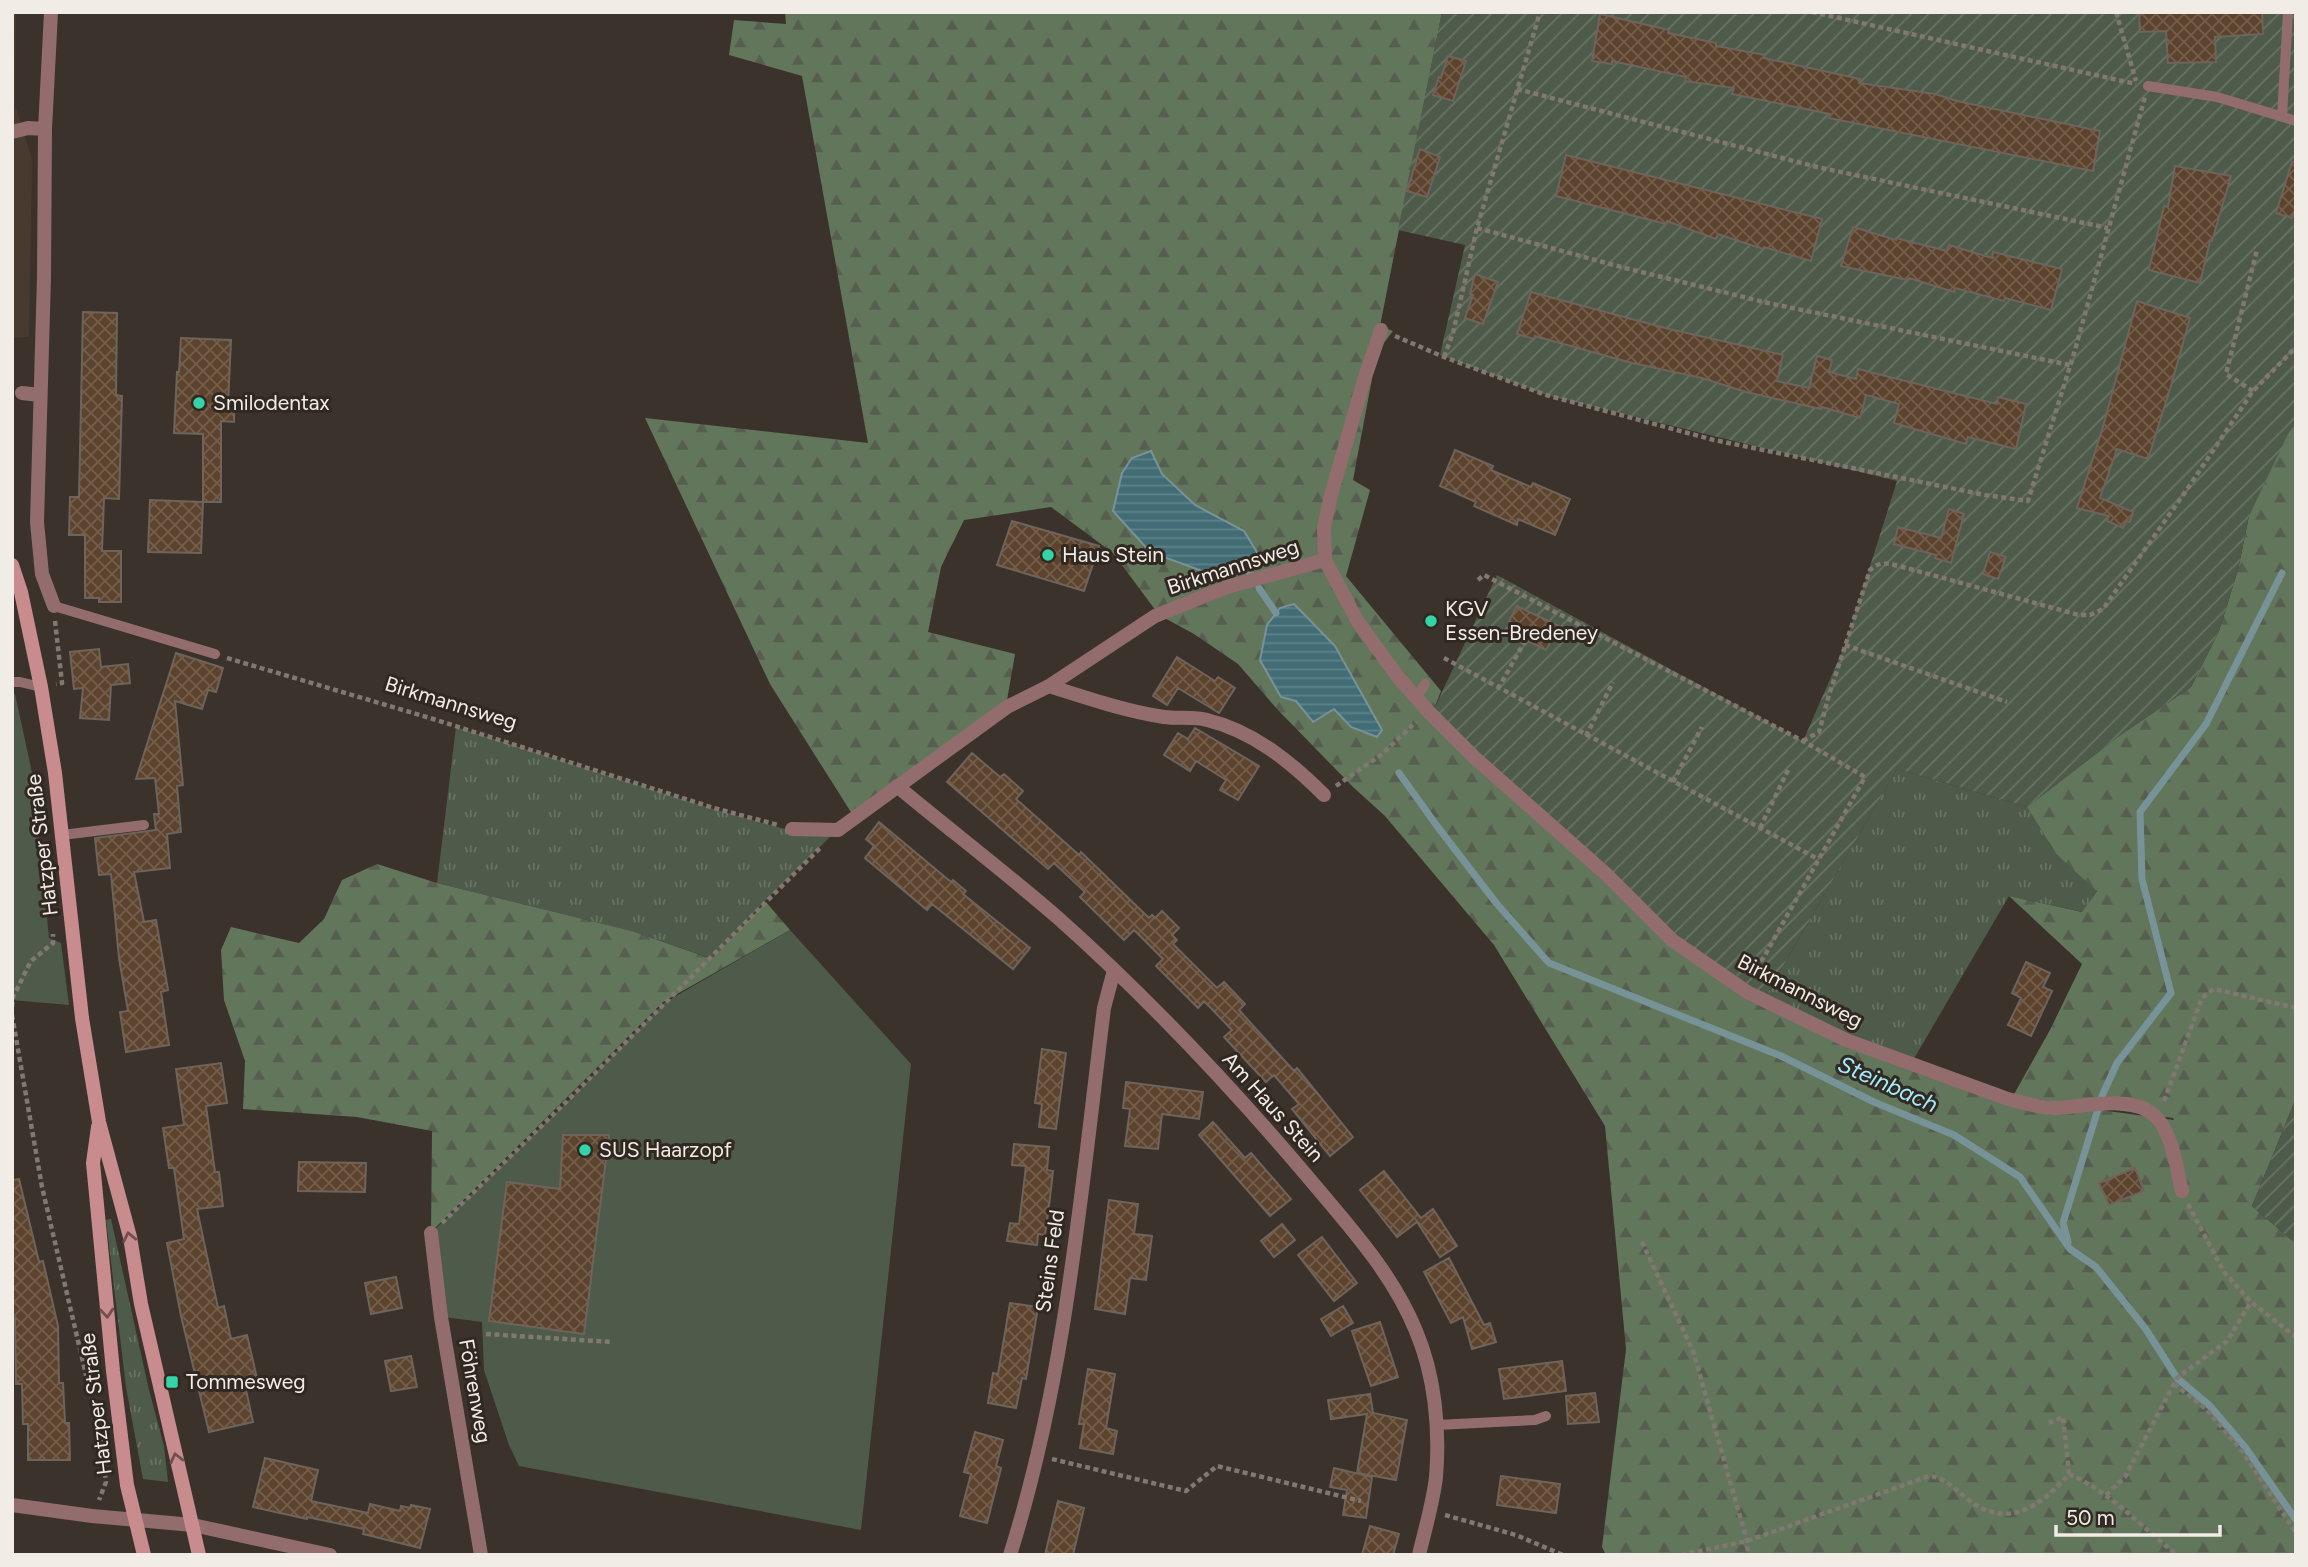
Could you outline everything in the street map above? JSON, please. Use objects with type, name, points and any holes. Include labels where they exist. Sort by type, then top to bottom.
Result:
[{"type":"main road","name":"Hatzper Straße","points":[[12,565],[21,592],[41,687],[55,773],[82,1018],[99,1122],[130,1237],[141,1304],[199,1555]]},
{"type":"main road","name":"Hatzper Straße","points":[[99,1122],[93,1163],[114,1385],[127,1485],[144,1555]]},
{"type":"street","points":[[51,12],[45,129],[37,522],[42,574],[54,606]]},
{"type":"street","points":[[12,132],[28,128],[45,129]]},
{"type":"street","name":"Birkmannsweg","points":[[1381,330],[1331,495],[1324,527],[1325,560],[1358,622],[1398,677],[1428,711],[1475,758],[1606,874],[1672,940],[1746,992],[1846,1041],[2029,1105],[2053,1108],[2105,1103],[2127,1104],[2156,1116]]},
{"type":"street","points":[[22,393],[40,395]]},
{"type":"street","name":"Birkmannsweg","points":[[838,830],[1007,707],[1049,687],[1155,616],[1227,587],[1325,560]]},
{"type":"street","points":[[1049,687],[1166,717],[1206,719],[1245,734],[1273,750],[1324,795]]},
{"type":"street","name":"Am Haus Stein","points":[[898,786],[1056,917],[1186,1041],[1262,1123],[1375,1258],[1399,1295],[1417,1332],[1427,1363],[1437,1425],[1436,1478],[1419,1555]]},
{"type":"street","points":[[792,829],[838,830]]},
{"type":"street","name":"Steins Feld","points":[[1010,1555],[1037,1455],[1059,1353],[1104,1008],[1114,971]]},
{"type":"street","points":[[2156,1116],[2174,1153],[2182,1191]]},
{"type":"street","name":"Föhrenweg","points":[[431,1233],[441,1317],[481,1555]]},
{"type":"street","points":[[12,1505],[92,1516],[193,1525],[330,1555]]},
{"type":"lane","points":[[2282,117],[2288,12]]},
{"type":"lane","points":[[2148,86],[2217,97],[2296,121]]},
{"type":"lane","points":[[54,606],[215,654]]},
{"type":"lane","points":[[12,682],[41,687]]},
{"type":"lane","points":[[1416,698],[1425,684]]},
{"type":"lane","points":[[62,835],[144,825]]},
{"type":"lane","points":[[1437,1425],[1535,1420],[1546,1416]]},
{"type":"path","points":[[1444,357],[1453,333],[1478,228],[1540,12]]},
{"type":"path","points":[[1381,330],[1545,395],[1714,440],[1985,495],[2028,501],[2070,365],[2148,86],[1812,12]]},
{"type":"path","points":[[2116,12],[2137,84]]},
{"type":"path","points":[[1517,89],[1817,167],[2108,228]]},
{"type":"path","points":[[1478,228],[1768,303],[2070,365]]},
{"type":"path","points":[[2253,391],[2226,374],[2257,250]]},
{"type":"path","points":[[1803,741],[1819,732],[1870,570],[1884,562],[2079,615],[2090,615],[2103,609],[2189,488],[2253,391],[2296,347]]},
{"type":"path","points":[[1478,580],[1484,575],[1803,741],[1865,777],[1757,969]]},
{"type":"path","points":[[41,687],[62,683],[54,606]]},
{"type":"path","points":[[1498,689],[1526,639]]},
{"type":"path","points":[[1845,645],[2007,702]]},
{"type":"path","name":"Birkmannsweg","points":[[215,654],[443,722],[713,808],[792,829]]},
{"type":"path","points":[[1444,658],[1818,859]]},
{"type":"path","points":[[1586,736],[1613,682]]},
{"type":"path","points":[[1324,795],[1381,755],[1428,711]]},
{"type":"path","points":[[1673,782],[1702,727]]},
{"type":"path","points":[[1760,828],[1789,768]]},
{"type":"path","points":[[431,1233],[838,830]]},
{"type":"path","points":[[12,1007],[13,997],[31,961],[53,943],[53,931]]},
{"type":"path","points":[[2156,1116],[2178,1066],[2202,998],[2214,989],[2296,1008]]},
{"type":"path","points":[[12,1015],[42,1187],[101,1439],[106,1482],[100,1502]]},
{"type":"path","points":[[2182,1191],[2194,1219],[2224,1272],[2250,1302],[2296,1337]]},
{"type":"path","points":[[1643,1242],[1693,1351],[1747,1541],[1748,1555]]},
{"type":"path","points":[[2106,1495],[2125,1477],[2177,1378],[2227,1341],[2250,1302]]},
{"type":"path","points":[[486,1334],[612,1342]]},
{"type":"path","points":[[2174,1384],[2206,1409],[2242,1451],[2296,1532]]},
{"type":"path","points":[[2046,1423],[2063,1416],[2069,1474]]},
{"type":"path","points":[[1037,1455],[1186,1491],[1217,1466],[1361,1501]]},
{"type":"path","points":[[1681,1555],[1747,1541],[1929,1476],[1944,1480],[1972,1503],[1986,1510],[2017,1513],[2038,1503],[2069,1474]]},
{"type":"path","points":[[2069,1474],[2086,1481],[2106,1495],[2177,1555]]},
{"type":"path","points":[[1430,1511],[1516,1535],[1563,1555]]},
{"type":"shaded area","points":[[12,12],[16,12],[15,105],[32,159],[29,337],[12,338]]},
{"type":"green space","points":[[785,12],[1442,12],[1380,326],[1393,331],[1377,352],[1353,480],[1370,490],[1346,576],[1441,691],[1433,711],[1671,943],[1847,1041],[2011,1098],[2174,1120],[2013,1096],[2050,1030],[2082,964],[2009,896],[2082,912],[2097,891],[2056,854],[2027,807],[2119,736],[2191,687],[2219,631],[2238,570],[2249,516],[2280,443],[2296,423],[2296,1098],[2252,1206],[2296,1244],[2296,1555],[1606,1555],[1602,1547],[1626,1349],[1605,1126],[1494,945],[1385,816],[1277,709],[1238,664],[1194,634],[1159,615],[1113,553],[1051,507],[964,520],[941,567],[928,632],[1015,654],[1006,706],[854,817],[770,684],[645,418],[868,443],[802,76],[729,55],[734,20],[786,24]],"holes":[[[1151,451],[1162,474],[1195,505],[1244,531],[1260,559],[1132,458]],[[1294,604],[1335,646],[1382,730],[1351,727],[1334,709],[1312,722],[1296,701],[1281,697],[1260,660]]]},
{"type":"green space","points":[[1442,12],[2296,12],[2296,423],[2289,432],[2249,516],[2238,570],[2219,631],[2191,687],[2119,736],[2027,807],[1897,769],[1764,999],[1673,939],[1433,711],[1497,575],[1803,741],[1845,645],[1897,481],[1546,395],[1440,355],[1465,245],[1398,230]]},
{"type":"green space","points":[[12,693],[15,694],[33,777],[49,938],[61,943],[69,1005],[12,1000]]},
{"type":"green space","points":[[456,727],[713,809],[792,831],[836,831],[765,901],[713,959],[632,931],[437,883]]},
{"type":"green space","points":[[1897,769],[2027,807],[2056,854],[2097,890],[2083,912],[2009,896],[1912,1062],[1764,999]]},
{"type":"green space","points":[[377,864],[437,883],[632,931],[712,959],[766,902],[790,930],[663,1002],[431,1232],[432,1131],[357,1117],[243,1109],[245,1061],[224,1000],[221,950],[231,927],[299,943],[324,919],[342,880]]},
{"type":"green space","points":[[790,930],[911,1064],[861,1530],[519,1466],[509,1445],[484,1370],[482,1322],[444,1317],[431,1233],[565,1104],[664,1003]]},
{"type":"green space","points":[[2296,1098],[2296,1244],[2252,1206]]},
{"type":"green space","points":[[111,1219],[164,1446],[168,1482],[143,1479],[126,1387],[106,1220]]},
{"type":"water","points":[[1151,451],[1162,474],[1195,505],[1244,531],[1261,559],[1244,567],[1202,571],[1150,552],[1113,511],[1122,473],[1132,458]]},
{"type":"water","points":[[1294,604],[1335,646],[1382,730],[1377,737],[1351,727],[1334,709],[1313,722],[1296,701],[1281,697],[1260,660],[1267,625],[1280,608]]},
{"type":"building","points":[[2139,12],[2262,12],[2263,34],[2215,37],[2216,62],[2168,63],[2166,31],[2140,32]]},
{"type":"building","points":[[1600,14],[1669,30],[1668,33],[1716,43],[1716,46],[1765,55],[1764,58],[1860,79],[1859,83],[1935,94],[2100,131],[2093,171],[1829,118],[1830,114],[1732,94],[1734,88],[1685,81],[1686,77],[1612,61],[1612,64],[1592,61]]},
{"type":"building","points":[[1448,56],[1466,61],[1453,101],[1433,95]]},
{"type":"building","points":[[1420,149],[1440,157],[1427,197],[1407,191]]},
{"type":"building","points":[[1566,155],[1822,219],[1811,261],[1718,234],[1716,239],[1667,221],[1666,224],[1556,196]]},
{"type":"building","points":[[2292,162],[2296,163],[2296,208],[2292,218],[2276,213]]},
{"type":"building","points":[[2175,166],[2231,176],[2200,283],[2149,270],[2164,206],[2168,207]]},
{"type":"building","points":[[1853,227],[1947,251],[1949,245],[1992,258],[1993,252],[2062,269],[2051,310],[2005,298],[2004,301],[1955,288],[1954,292],[1909,278],[1908,280],[1841,266]]},
{"type":"building","points":[[1475,274],[1498,282],[1483,324],[1465,318],[1473,295],[1470,294]]},
{"type":"building","points":[[1531,292],[1665,328],[1783,355],[1777,381],[1809,388],[1817,356],[1832,360],[1829,372],[1856,379],[1858,369],[1997,404],[1998,397],[2026,404],[2016,449],[1968,437],[1966,444],[1894,423],[1899,404],[1866,395],[1860,418],[1822,407],[1821,409],[1746,392],[1702,378],[1628,362],[1535,336],[1534,339],[1517,334]]},
{"type":"building","points":[[2137,301],[2190,318],[2148,459],[2117,449],[2100,498],[2133,512],[2130,522],[2126,521],[2123,528],[2107,521],[2109,516],[2077,508],[2103,427]]},
{"type":"building","points":[[83,312],[117,313],[116,395],[122,396],[119,499],[104,498],[102,551],[121,551],[121,602],[99,602],[99,598],[85,598],[85,535],[69,535],[70,497],[79,497]]},
{"type":"building","points":[[181,338],[231,340],[228,404],[234,404],[234,422],[221,421],[221,502],[203,502],[203,434],[174,433]]},
{"type":"building","points":[[1455,450],[1493,466],[1491,470],[1531,487],[1533,483],[1570,499],[1555,535],[1518,519],[1517,525],[1474,506],[1476,502],[1440,486]]},
{"type":"building","points":[[150,500],[203,502],[201,553],[148,552]]},
{"type":"building","points":[[1949,509],[1964,514],[1951,563],[1935,558],[1936,555],[1894,544],[1898,527],[1941,538]]},
{"type":"building","name":"Haus Stein","points":[[1012,521],[1099,546],[1084,591],[997,565]]},
{"type":"building","points":[[1990,552],[2006,557],[1998,579],[1983,574]]},
{"type":"building","points":[[1517,606],[1559,626],[1546,650],[1530,642],[1534,634],[1509,621]]},
{"type":"building","points":[[99,649],[101,667],[128,664],[130,683],[111,685],[109,720],[80,718],[83,688],[74,689],[70,652]]},
{"type":"building","points":[[176,653],[223,668],[216,692],[208,690],[202,709],[175,701],[183,785],[177,786],[181,832],[167,834],[170,868],[134,872],[144,922],[156,920],[168,990],[161,992],[169,1045],[126,1052],[120,1012],[128,1011],[119,958],[111,874],[99,875],[95,838],[156,830],[154,814],[159,814],[155,778],[136,779]]},
{"type":"building","points":[[1177,657],[1215,681],[1218,677],[1235,688],[1219,713],[1178,688],[1167,705],[1153,696]]},
{"type":"building","points":[[1195,728],[1259,766],[1238,800],[1220,790],[1226,780],[1196,761],[1190,771],[1164,755],[1178,733],[1188,739]]},
{"type":"building","points":[[972,753],[1000,777],[1004,774],[1023,791],[1016,799],[1079,855],[1081,852],[1149,918],[1152,915],[1155,918],[1162,911],[1179,928],[1172,935],[1177,940],[1173,944],[1217,988],[1224,982],[1245,1004],[1239,1010],[1294,1071],[1297,1068],[1353,1137],[1330,1156],[1292,1109],[1299,1104],[1274,1075],[1266,1082],[1224,1037],[1232,1030],[1204,1001],[1198,1008],[1156,966],[1163,959],[1134,930],[1124,940],[1080,897],[1085,892],[1054,863],[1048,869],[947,782]]},
{"type":"building","points":[[879,822],[951,882],[953,880],[966,891],[963,894],[1030,948],[1013,969],[932,904],[927,910],[865,858],[874,846],[866,839]]},
{"type":"building","points":[[2026,962],[2050,973],[2043,987],[2052,991],[2031,1036],[2008,1025],[2021,998],[2012,993]]},
{"type":"building","points":[[1042,1049],[1066,1053],[1056,1129],[1039,1127],[1042,1104],[1035,1103]]},
{"type":"building","points":[[221,1063],[227,1103],[206,1106],[215,1172],[219,1172],[223,1206],[197,1209],[218,1308],[224,1306],[231,1339],[247,1335],[259,1387],[246,1390],[253,1422],[209,1432],[181,1316],[167,1243],[184,1239],[174,1168],[169,1168],[163,1128],[184,1125],[176,1069]]},
{"type":"building","points":[[1126,1082],[1203,1092],[1199,1119],[1162,1114],[1158,1149],[1125,1146],[1130,1109],[1123,1108]]},
{"type":"building","points":[[1213,1122],[1245,1158],[1251,1153],[1291,1199],[1270,1216],[1199,1135]]},
{"type":"building","points":[[563,1135],[609,1135],[584,1334],[489,1321],[507,1182],[560,1189]]},
{"type":"building","points":[[1014,1144],[1049,1147],[1047,1170],[1053,1171],[1050,1198],[1045,1235],[1038,1234],[1037,1245],[1007,1241],[1010,1223],[1019,1224],[1026,1166],[1012,1165]]},
{"type":"building","points":[[299,1162],[366,1163],[365,1192],[298,1191]]},
{"type":"building","points":[[2135,1168],[2144,1191],[2109,1205],[2099,1183]]},
{"type":"building","points":[[1384,1171],[1421,1218],[1433,1209],[1457,1246],[1440,1257],[1417,1222],[1397,1237],[1360,1190]]},
{"type":"building","points":[[19,1179],[39,1262],[43,1261],[58,1326],[59,1383],[63,1383],[65,1423],[69,1423],[70,1460],[28,1460],[28,1424],[23,1424],[22,1384],[16,1384],[15,1319],[12,1320],[12,1180]]},
{"type":"building","points":[[1109,1200],[1138,1204],[1134,1234],[1152,1236],[1146,1280],[1130,1278],[1125,1314],[1095,1309]]},
{"type":"building","points":[[1282,1224],[1295,1240],[1274,1257],[1261,1241]]},
{"type":"building","points":[[1322,1237],[1357,1283],[1334,1301],[1298,1255]]},
{"type":"building","points":[[1449,1258],[1484,1325],[1490,1323],[1496,1342],[1472,1349],[1463,1317],[1451,1323],[1424,1272]]},
{"type":"building","points":[[396,1277],[402,1308],[371,1314],[365,1283]]},
{"type":"building","points":[[1010,1303],[1038,1307],[1026,1379],[1022,1378],[1016,1408],[988,1403],[993,1373],[998,1374]]},
{"type":"building","points":[[1343,1306],[1353,1323],[1331,1336],[1321,1319]]},
{"type":"building","points":[[1380,1322],[1398,1377],[1371,1386],[1352,1331]]},
{"type":"building","points":[[411,1356],[417,1387],[391,1391],[385,1361]]},
{"type":"building","points":[[1562,1361],[1566,1391],[1504,1399],[1499,1369]]},
{"type":"building","points":[[1088,1369],[1115,1374],[1106,1428],[1117,1431],[1113,1454],[1080,1448],[1084,1424],[1079,1424]]},
{"type":"building","points":[[1595,1393],[1599,1422],[1568,1424],[1566,1396]]},
{"type":"building","points":[[1370,1394],[1373,1413],[1407,1420],[1396,1480],[1357,1473],[1367,1414],[1331,1419],[1328,1400]]},
{"type":"building","points":[[975,1432],[1003,1440],[996,1466],[1001,1468],[987,1523],[960,1516],[971,1474],[964,1472]]},
{"type":"building","points":[[265,1458],[318,1470],[311,1501],[368,1513],[370,1504],[400,1511],[401,1506],[410,1508],[411,1505],[430,1509],[420,1548],[363,1534],[364,1529],[253,1507]]},
{"type":"building","points":[[1334,1468],[1372,1477],[1366,1518],[1343,1515],[1347,1490],[1330,1487]]},
{"type":"building","points":[[1501,1476],[1560,1484],[1556,1513],[1497,1505]]},
{"type":"building","points":[[1058,1501],[1084,1508],[1073,1555],[1045,1555]]},
{"type":"building","points":[[1370,1526],[1399,1534],[1393,1555],[1362,1555]]},
{"type":"waterway","points":[[1244,567],[1249,573]]},
{"type":"waterway","points":[[2068,1242],[2063,1223],[2102,1096],[2117,1063],[2171,993],[2142,879],[2140,812],[2206,724],[2282,573]]},
{"type":"waterway","points":[[1259,588],[1276,613]]},
{"type":"waterway","name":"Steinbach","points":[[1399,773],[1497,904],[1549,963],[1781,1056],[1874,1102],[1954,1135],[2020,1177],[2070,1249],[2096,1267],[2145,1328],[2177,1378],[2210,1406],[2245,1447],[2296,1520]]},
{"type":"place","name":"Smilodentax","points":[[199,403]]},
{"type":"place","name":"Haus Stein","points":[[1048,555]]},
{"type":"place","name":"KGV Essen-Bredeney","points":[[1431,621]]},
{"type":"place","name":"SUS Haarzopf","points":[[585,1150]]},
{"type":"place","name":"Tommesweg","points":[[172,1382]]}]
